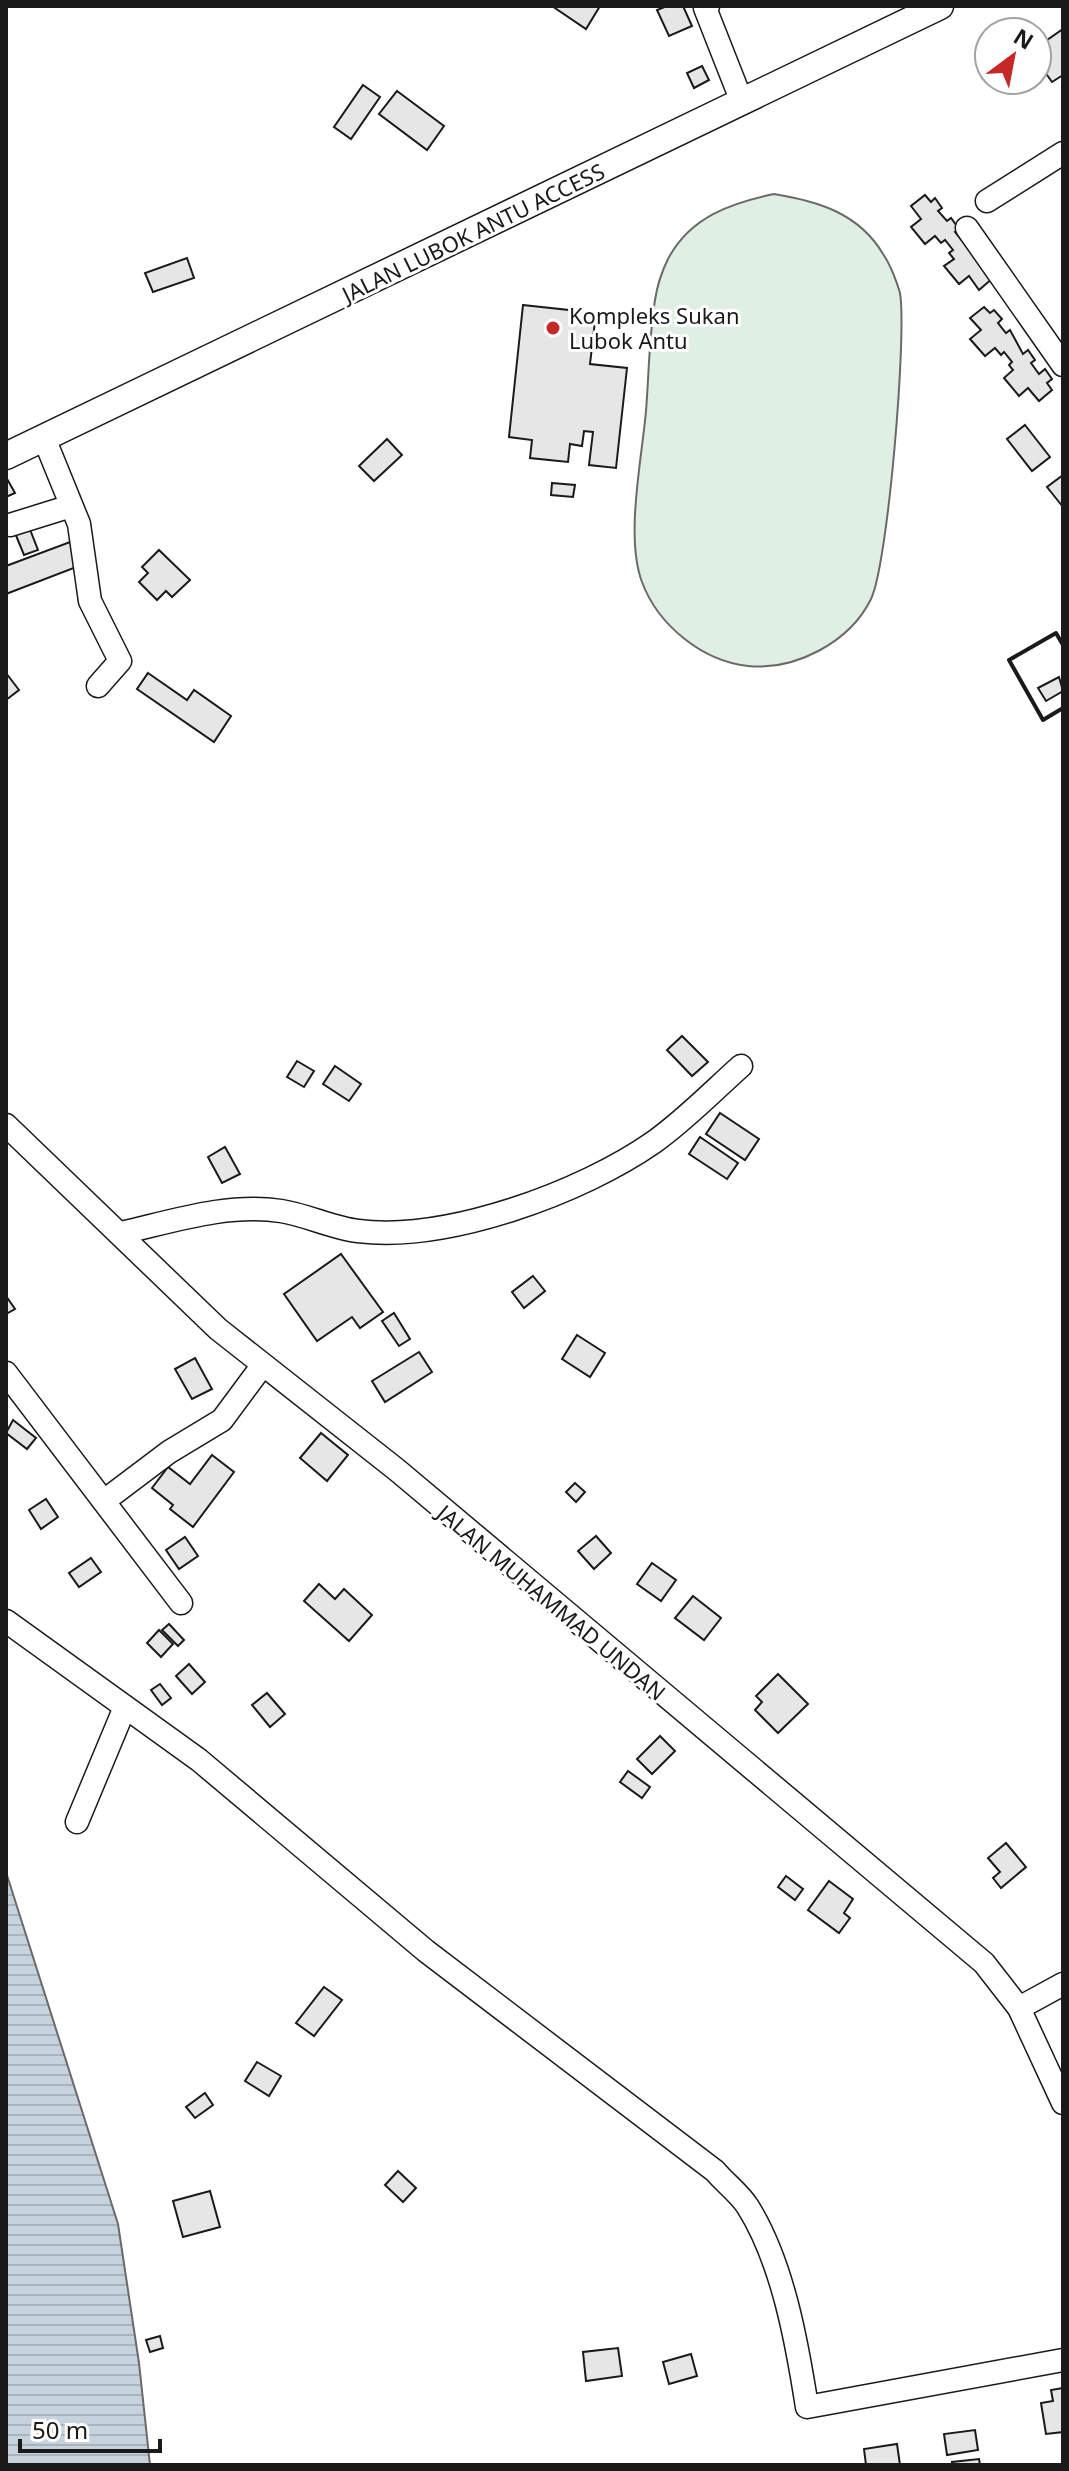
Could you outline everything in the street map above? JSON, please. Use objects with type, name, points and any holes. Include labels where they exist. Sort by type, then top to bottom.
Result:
[{"type":"main road","name":"JALAN LUBOK ANTU ACCESS","points":[[6,456],[940,6]]},
{"type":"street","points":[[705,7],[742,102]]},
{"type":"street","points":[[987,201],[1063,153]]},
{"type":"street","points":[[967,228],[1063,365]]},
{"type":"street","points":[[44,438],[79,524],[90,601],[120,661],[98,686]]},
{"type":"street","points":[[10,525],[71,506]]},
{"type":"street","points":[[121,1233],[211,1212],[253,1208],[311,1217],[356,1231],[403,1232],[493,1217],[592,1177],[654,1142],[741,1066]]},
{"type":"street","name":"JALAN MUHAMMAD UNDAN","points":[[6,1125],[121,1233],[175,1289],[262,1366],[397,1470],[649,1685],[984,1963],[1019,2008],[1063,2103]]},
{"type":"street","points":[[104,1501],[169,1452],[222,1420],[262,1366]]},
{"type":"street","points":[[6,1373],[181,1603]]},
{"type":"street","points":[[6,1621],[199,1760],[426,1951],[715,2171],[747,2206],[765,2243],[796,2339],[807,2407],[1063,2360]]},
{"type":"street","points":[[77,1822],[125,1707]]},
{"type":"street","points":[[1019,2008],[1063,1984]]},
{"type":"green space","points":[[774,194],[836,211],[862,228],[873,240],[886,258],[900,293],[901,353],[884,542],[871,599],[850,628],[819,650],[784,664],[748,666],[731,663],[698,649],[659,613],[649,598],[637,564],[635,521],[653,314],[666,264],[677,245],[700,222],[727,207]]},
{"type":"shaded area","points":[[6,1872],[118,2224],[139,2363],[150,2465],[6,2465]]},
{"type":"building","points":[[552,6],[600,6],[586,29]]},
{"type":"building","points":[[667,6],[683,6],[692,26],[669,36],[657,10]]},
{"type":"building","points":[[1063,29],[1063,75],[1053,81],[1053,36]]},
{"type":"building","points":[[702,66],[709,80],[694,88],[687,73]]},
{"type":"building","points":[[363,85],[380,97],[351,139],[334,127]]},
{"type":"building","points":[[397,91],[444,126],[427,150],[379,114]]},
{"type":"building","points":[[925,195],[931,202],[935,198],[942,208],[938,211],[947,221],[951,218],[959,229],[955,232],[993,278],[979,290],[969,276],[959,284],[944,266],[954,259],[949,253],[953,250],[945,240],[941,243],[935,236],[925,244],[911,227],[921,219],[911,206]]},
{"type":"building","points":[[187,258],[194,278],[153,292],[145,273]]},
{"type":"building","points":[[523,305],[596,313],[590,364],[627,368],[616,468],[589,465],[593,432],[584,431],[582,446],[570,444],[568,462],[530,458],[532,440],[509,437]]},
{"type":"building","points":[[984,307],[990,313],[994,310],[1002,319],[998,323],[1006,333],[1010,330],[1023,354],[1028,350],[1035,360],[1031,363],[1039,374],[1045,369],[1052,379],[1047,383],[1052,390],[1039,401],[1028,388],[1019,396],[1004,378],[1013,370],[1009,365],[1012,362],[1004,352],[1001,355],[995,348],[985,356],[970,339],[981,330],[970,318]]},
{"type":"building","points":[[1025,425],[1050,457],[1032,471],[1007,439]]},
{"type":"building","points":[[387,439],[402,455],[374,481],[359,466]]},
{"type":"building","points":[[1063,475],[1063,507],[1047,487]]},
{"type":"building","points":[[6,477],[15,493],[6,497]]},
{"type":"building","points":[[552,483],[575,485],[573,497],[551,495]]},
{"type":"building","points":[[29,527],[38,550],[24,555],[15,533]]},
{"type":"building","points":[[70,542],[79,566],[6,594],[6,566]]},
{"type":"building","points":[[159,550],[190,580],[172,597],[166,591],[157,600],[139,582],[148,573],[142,567]]},
{"type":"building","points":[[6,673],[19,690],[6,700]]},
{"type":"building","points":[[148,673],[187,700],[194,690],[231,716],[214,742],[137,689]]},
{"type":"building","points":[[1059,677],[1063,691],[1046,701],[1038,688]]},
{"type":"building","points":[[682,1036],[708,1062],[692,1076],[667,1050]]},
{"type":"building","points":[[297,1061],[314,1071],[304,1087],[287,1077]]},
{"type":"building","points":[[335,1066],[361,1084],[349,1101],[323,1084]]},
{"type":"building","points":[[720,1113],[759,1139],[745,1160],[706,1134]]},
{"type":"building","points":[[700,1137],[738,1163],[727,1179],[689,1154]]},
{"type":"building","points":[[225,1147],[240,1174],[222,1183],[208,1157]]},
{"type":"building","points":[[341,1254],[383,1312],[360,1328],[352,1317],[317,1341],[284,1294]]},
{"type":"building","points":[[533,1276],[545,1291],[524,1308],[512,1292]]},
{"type":"building","points":[[6,1296],[15,1309],[6,1314]]},
{"type":"building","points":[[394,1313],[410,1339],[399,1346],[382,1321]]},
{"type":"building","points":[[577,1335],[605,1353],[590,1377],[562,1359]]},
{"type":"building","points":[[419,1352],[432,1372],[385,1402],[372,1381]]},
{"type":"building","points":[[195,1358],[212,1389],[192,1399],[175,1369]]},
{"type":"building","points":[[13,1420],[36,1438],[27,1449],[6,1433]]},
{"type":"building","points":[[321,1433],[348,1455],[327,1481],[300,1458]]},
{"type":"building","points":[[212,1455],[234,1472],[193,1527],[170,1509],[173,1505],[152,1488],[168,1467],[190,1484]]},
{"type":"building","points":[[575,1483],[585,1492],[576,1502],[566,1492]]},
{"type":"building","points":[[46,1499],[58,1517],[41,1529],[29,1510]]},
{"type":"building","points":[[596,1536],[611,1553],[594,1569],[578,1551]]},
{"type":"building","points":[[185,1537],[198,1556],[179,1569],[166,1550]]},
{"type":"building","points":[[91,1558],[101,1572],[79,1587],[69,1573]]},
{"type":"building","points":[[652,1563],[676,1580],[661,1601],[637,1584]]},
{"type":"building","points":[[319,1584],[335,1599],[344,1589],[372,1615],[349,1641],[304,1601]]},
{"type":"building","points":[[693,1596],[721,1618],[704,1640],[675,1618]]},
{"type":"building","points":[[169,1624],[184,1640],[178,1646],[162,1630]]},
{"type":"building","points":[[159,1630],[173,1644],[161,1657],[147,1643]]},
{"type":"building","points":[[189,1664],[205,1682],[192,1694],[176,1676]]},
{"type":"building","points":[[778,1674],[808,1704],[778,1733],[755,1710],[762,1702],[756,1696]]},
{"type":"building","points":[[160,1684],[171,1698],[162,1705],[151,1690]]},
{"type":"building","points":[[267,1693],[285,1714],[270,1727],[252,1705]]},
{"type":"building","points":[[660,1736],[675,1751],[652,1774],[637,1759]]},
{"type":"building","points":[[628,1771],[650,1787],[642,1798],[620,1782]]},
{"type":"building","points":[[1006,1843],[1026,1867],[1001,1888],[993,1878],[1000,1872],[988,1858]]},
{"type":"building","points":[[786,1876],[803,1889],[795,1900],[778,1887]]},
{"type":"building","points":[[829,1881],[853,1899],[844,1913],[850,1918],[839,1933],[808,1910]]},
{"type":"building","points":[[324,1987],[342,2000],[314,2036],[296,2023]]},
{"type":"building","points":[[257,2062],[281,2076],[269,2096],[245,2081]]},
{"type":"building","points":[[205,2093],[213,2105],[195,2118],[186,2107]]},
{"type":"building","points":[[398,2171],[416,2188],[403,2202],[385,2185]]},
{"type":"building","points":[[210,2191],[220,2227],[183,2237],[173,2201]]},
{"type":"building","points":[[160,2336],[163,2348],[150,2352],[146,2340]]},
{"type":"building","points":[[618,2348],[622,2376],[586,2381],[583,2352]]},
{"type":"building","points":[[691,2354],[697,2376],[669,2384],[663,2362]]},
{"type":"building","points":[[1063,2388],[1063,2432],[1046,2434],[1041,2403],[1053,2401],[1051,2390]]},
{"type":"building","points":[[975,2430],[978,2450],[947,2455],[944,2434]]},
{"type":"building","points":[[897,2444],[900,2465],[866,2465],[864,2449]]},
{"type":"building","points":[[979,2459],[980,2465],[952,2465],[952,2462]]},
{"type":"wall","points":[[1063,645],[1056,633],[1009,660],[1043,720],[1063,708]]},
{"type":"place","name":"Kompleks Sukan Lubok Antu","points":[[553,328]]}]
